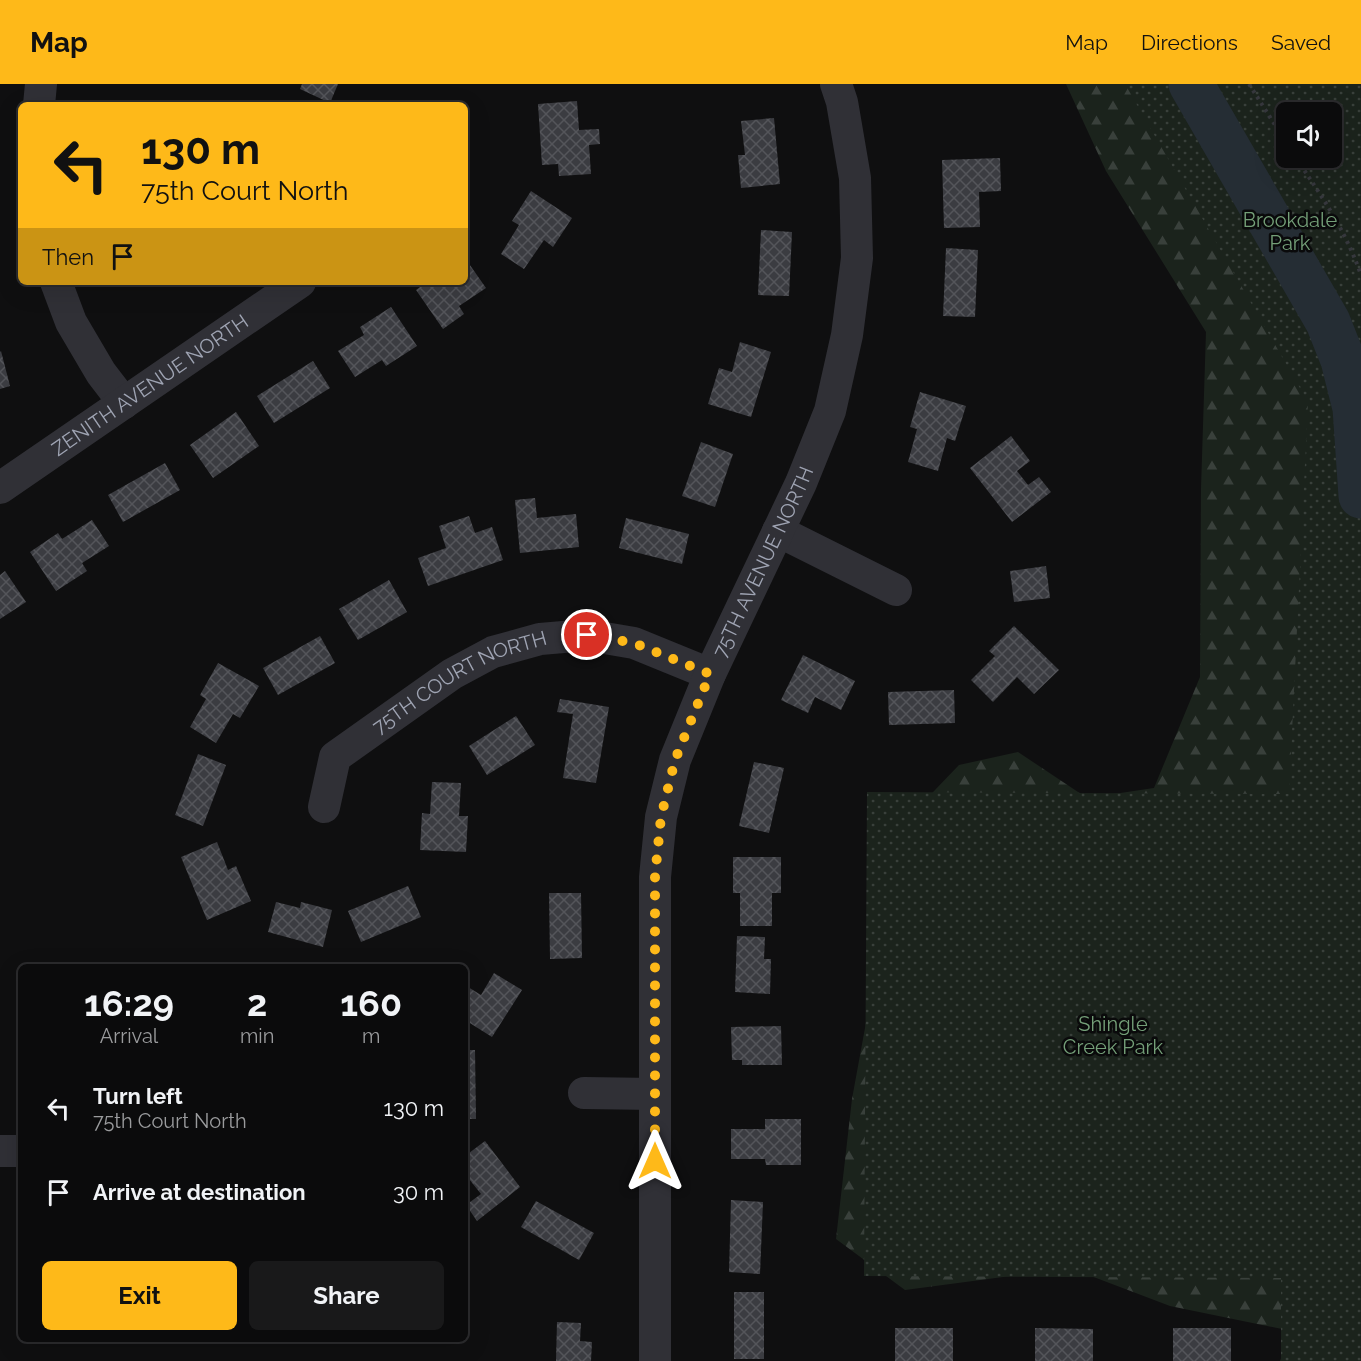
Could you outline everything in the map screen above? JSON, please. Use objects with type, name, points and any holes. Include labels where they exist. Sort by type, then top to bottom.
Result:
[{"type":"street","points":[[39,102],[41,84]]},
{"type":"street","name":"75TH AVENUE NORTH","points":[[655,1361],[655,876],[661,817],[675,760],[710,674],[801,483],[830,411],[847,335],[857,258],[855,178],[842,102],[836,84]]},
{"type":"street","points":[[57,285],[71,322],[101,373],[124,403]]},
{"type":"street","name":"ZENITH AVENUE NORTH","points":[[0,488],[296,285]]},
{"type":"street","points":[[778,531],[896,590]]},
{"type":"street","name":"75TH COURT NORTH","points":[[324,807],[335,757],[452,674],[493,652],[540,639],[587,635],[634,643],[710,674]]},
{"type":"street","points":[[584,1093],[655,1094]]},
{"type":"path","points":[[1249,84],[1276,127]]},
{"type":"path","points":[[1303,168],[1338,221],[1351,246],[1361,275]]},
{"type":"green space","name":"Shingle Creek Park","points":[[1066,84],[1361,84],[1361,1361],[1280,1361],[1292,1331],[1170,1306],[1070,1268],[905,1290],[836,1239],[852,1099],[874,979],[888,839],[959,765],[1018,752],[1087,798],[1154,788],[1200,677],[1201,489],[1206,332],[1106,171]]},
{"type":"green space","name":"Shingle Creek Park","points":[[1125,84],[1361,84],[1361,1361],[1281,1361],[1281,1278],[864,1276],[867,792],[1289,794],[1308,402]]},
{"type":"building","points":[[302,84],[338,84],[330,102],[300,89]]},
{"type":"building","points":[[577,101],[579,130],[599,129],[600,144],[589,145],[591,174],[559,176],[558,164],[542,165],[538,104]]},
{"type":"building","points":[[774,118],[780,184],[741,188],[738,155],[745,155],[741,121]]},
{"type":"building","points":[[1000,158],[1001,191],[979,192],[980,227],[944,228],[942,160]]},
{"type":"building","points":[[531,191],[572,218],[553,247],[544,240],[524,269],[501,254],[519,225],[512,221]]},
{"type":"building","points":[[761,230],[792,232],[789,296],[758,295]]},
{"type":"building","points":[[946,248],[978,250],[975,317],[943,316]]},
{"type":"building","points":[[468,262],[486,288],[459,306],[464,314],[443,329],[416,290],[423,285],[468,285]]},
{"type":"building","points":[[391,307],[417,346],[386,366],[382,360],[355,377],[338,351],[364,335],[360,327]]},
{"type":"building","points":[[740,342],[771,352],[751,417],[708,404],[719,368],[732,372]]},
{"type":"building","points":[[0,352],[10,386],[0,389]]},
{"type":"building","points":[[313,361],[330,388],[274,423],[257,396]]},
{"type":"building","points":[[920,392],[966,406],[955,441],[947,438],[938,471],[908,462],[917,429],[910,427]]},
{"type":"building","points":[[236,412],[259,446],[213,478],[190,445]]},
{"type":"building","points":[[1011,436],[1030,461],[1017,471],[1028,485],[1039,477],[1051,492],[1012,522],[970,468]]},
{"type":"building","points":[[701,442],[733,454],[715,507],[682,496]]},
{"type":"building","points":[[165,463],[180,490],[123,522],[108,495]]},
{"type":"building","points":[[535,498],[537,518],[576,514],[579,547],[520,553],[515,500]]},
{"type":"building","points":[[469,516],[475,533],[492,527],[503,560],[428,586],[418,558],[446,548],[439,526]]},
{"type":"building","points":[[626,518],[689,534],[682,564],[619,548]]},
{"type":"building","points":[[92,520],[109,546],[82,563],[87,571],[56,591],[30,552],[58,533],[62,539]]},
{"type":"building","points":[[1046,566],[1050,598],[1014,602],[1010,571]]},
{"type":"building","points":[[5,571],[26,602],[0,619],[0,575]]},
{"type":"building","points":[[389,580],[407,612],[358,640],[339,609]]},
{"type":"building","points":[[1014,626],[1059,670],[1034,694],[1017,677],[993,702],[971,680],[995,656],[989,651]]},
{"type":"building","points":[[320,636],[335,663],[278,695],[263,668]]},
{"type":"building","points":[[803,655],[855,681],[841,710],[815,697],[808,713],[781,700]]},
{"type":"building","points":[[218,663],[259,686],[240,718],[233,714],[216,743],[190,727],[206,699],[200,695]]},
{"type":"building","points":[[954,690],[955,723],[889,725],[888,692]]},
{"type":"building","points":[[560,699],[609,707],[596,783],[563,778],[573,714],[557,712]]},
{"type":"building","points":[[516,716],[535,745],[487,775],[469,746]]},
{"type":"building","points":[[198,754],[226,765],[203,826],[175,815]]},
{"type":"building","points":[[754,762],[784,768],[769,833],[739,826]]},
{"type":"building","points":[[432,782],[461,783],[459,816],[468,816],[466,852],[420,850],[422,813],[430,814]]},
{"type":"building","points":[[217,842],[228,870],[236,866],[251,901],[207,920],[181,857]]},
{"type":"building","points":[[733,857],[781,857],[781,893],[772,893],[772,926],[740,926],[740,893],[733,893]]},
{"type":"building","points":[[408,886],[421,917],[361,942],[348,911]]},
{"type":"building","points":[[549,893],[581,893],[582,958],[550,959]]},
{"type":"building","points":[[276,902],[300,908],[301,902],[332,910],[323,947],[268,932]]},
{"type":"building","points":[[737,936],[765,937],[764,959],[771,959],[770,994],[735,992]]},
{"type":"building","points":[[494,973],[522,990],[492,1037],[468,1022],[468,987],[481,995]]},
{"type":"building","points":[[781,1026],[782,1065],[742,1065],[742,1060],[732,1060],[731,1027]]},
{"type":"building","points":[[468,1050],[475,1050],[476,1119],[468,1119]]},
{"type":"building","points":[[765,1119],[801,1119],[801,1165],[766,1165],[765,1159],[731,1159],[731,1129],[765,1129]]},
{"type":"building","points":[[485,1141],[520,1187],[477,1221],[468,1208],[468,1204],[481,1194],[468,1178],[468,1154]]},
{"type":"building","points":[[731,1200],[763,1202],[760,1274],[729,1272]]},
{"type":"building","points":[[536,1201],[594,1233],[579,1260],[521,1227]]},
{"type":"building","points":[[734,1292],[764,1292],[764,1359],[734,1359]]},
{"type":"building","points":[[557,1322],[581,1323],[580,1341],[592,1342],[591,1361],[556,1361]]},
{"type":"building","points":[[895,1328],[953,1328],[953,1361],[895,1361]]},
{"type":"building","points":[[1035,1328],[1093,1329],[1093,1361],[1035,1361]]},
{"type":"building","points":[[1173,1328],[1231,1328],[1231,1361],[1173,1361]]},
{"type":"waterway","points":[[1191,84],[1328,322],[1343,360],[1355,408],[1361,496]]},
{"type":"route","points":[[587,635],[634,643],[710,674],[675,760],[661,817],[655,876],[655,1161]]},
{"type":"park label","name":"Brookdale Park","points":[[1290,232]]}]
